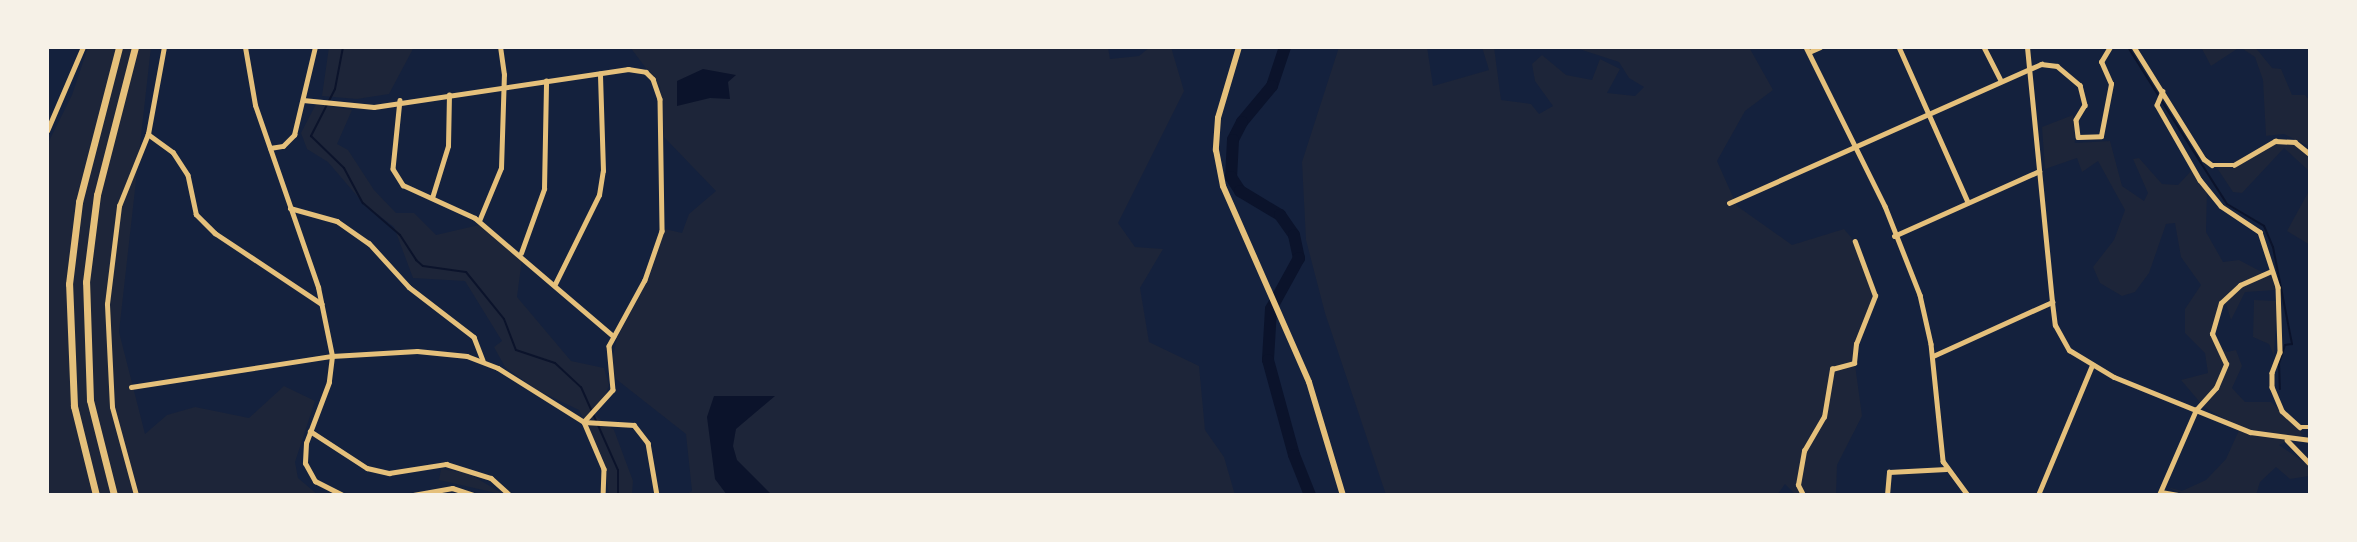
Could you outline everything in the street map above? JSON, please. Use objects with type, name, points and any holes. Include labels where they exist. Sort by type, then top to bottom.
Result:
[{"type":"highway","points":[[96,495],[74,405],[69,284],[79,202],[119,47]]},
{"type":"highway","points":[[114,495],[90,400],[86,282],[97,195],[135,47]]},
{"type":"main road","points":[[1239,47],[1224,87],[1216,150],[1231,209],[1280,312],[1309,382],[1343,495]]},
{"type":"street","points":[[47,131],[83,47]]},
{"type":"street","points":[[136,495],[112,407],[107,304],[119,206],[148,134],[164,47]]},
{"type":"street","points":[[245,47],[255,104],[322,304],[332,356],[329,382],[304,452],[309,472],[326,489],[343,495]]},
{"type":"street","points":[[270,148],[283,146],[294,135],[315,47]]},
{"type":"street","points":[[479,221],[501,168],[504,88],[500,47]]},
{"type":"street","points":[[1819,47],[1808,50],[1855,146],[1920,295],[1933,356],[1939,435],[1946,469],[1968,495]]},
{"type":"street","points":[[1899,47],[1968,202]]},
{"type":"street","points":[[1984,47],[2000,79]]},
{"type":"street","points":[[2027,47],[2052,302],[2064,343],[2092,365],[2250,432],[2287,440],[2310,440]]},
{"type":"street","points":[[1729,203],[2029,68],[2057,66],[2075,79],[2085,104],[2076,120],[2078,137],[2101,136],[2111,85],[2101,62],[2110,47]]},
{"type":"street","points":[[2134,47],[2204,159],[2212,164],[2234,165],[2276,141],[2295,142],[2310,154]]},
{"type":"street","points":[[303,100],[374,107],[400,100],[504,88],[628,69],[646,72],[660,99],[662,231],[645,280],[613,336],[608,353],[613,390],[584,422]]},
{"type":"street","points":[[555,284],[599,195],[603,172],[600,74]]},
{"type":"street","points":[[521,253],[544,188],[546,81]]},
{"type":"street","points":[[2162,91],[2157,105],[2214,198],[2260,232],[2278,287],[2280,340],[2272,387],[2282,411],[2300,427],[2310,427]]},
{"type":"street","points":[[432,198],[448,146],[449,95]]},
{"type":"street","points":[[400,100],[393,169],[403,185],[479,221],[521,253],[613,336]]},
{"type":"street","points":[[148,134],[173,152],[188,175],[196,214],[215,233],[322,304]]},
{"type":"street","points":[[1894,236],[2039,171]]},
{"type":"street","points":[[289,207],[337,221],[369,243],[410,287],[474,337],[483,360]]},
{"type":"street","points":[[1803,495],[1799,474],[1810,436],[1824,417],[1832,369],[1854,363],[1856,344],[1875,296],[1856,242]]},
{"type":"street","points":[[2178,495],[2160,493],[2196,410],[2216,388],[2226,364],[2212,334],[2221,303],[2240,285],[2271,271]]},
{"type":"street","points":[[1933,356],[2052,302]]},
{"type":"street","points":[[131,387],[332,356],[442,351],[483,360],[584,422],[634,425],[648,443],[657,495]]},
{"type":"street","points":[[2038,495],[2092,365]]},
{"type":"street","points":[[584,422],[604,469],[603,495]]},
{"type":"street","points":[[310,431],[366,467],[389,472],[446,464],[491,478],[510,495]]},
{"type":"street","points":[[2287,440],[2310,464]]},
{"type":"street","points":[[1887,495],[1889,472],[1946,469]]},
{"type":"street","points":[[413,495],[452,488],[474,495]]},
{"type":"shaded area","points":[[88,47],[151,47],[119,332],[145,434],[167,415],[195,407],[249,418],[284,386],[315,401],[295,462],[298,478],[318,495],[47,495],[47,145],[72,95]]},
{"type":"shaded area","points":[[329,47],[414,47],[389,94],[357,99],[322,96]]},
{"type":"shaded area","points":[[630,47],[1108,47],[1110,59],[1139,56],[1150,47],[1171,47],[1184,91],[1118,223],[1135,247],[1163,249],[1140,288],[1149,342],[1199,366],[1205,430],[1224,457],[1235,495],[685,495],[692,491],[686,434],[616,379],[611,365],[617,338],[649,278],[665,229],[682,233],[689,214],[716,191],[664,137],[660,87]]},
{"type":"shaded area","points":[[1339,47],[1427,47],[1433,86],[1489,70],[1482,47],[1494,47],[1501,100],[1531,104],[1539,114],[1553,106],[1535,81],[1532,64],[1542,55],[1566,75],[1592,80],[1600,59],[1620,69],[1607,93],[1635,96],[1644,87],[1629,78],[1619,62],[1573,47],[1749,47],[1773,90],[1745,111],[1717,161],[1737,206],[1792,245],[1844,229],[1855,242],[1875,296],[1854,357],[1862,416],[1837,465],[1836,495],[1796,495],[1785,484],[1777,495],[1386,495],[1325,313],[1306,240],[1302,162]]},
{"type":"shaded area","points":[[2201,47],[2240,47],[2211,66]]},
{"type":"shaded area","points":[[2240,47],[2255,47],[2272,68],[2281,69],[2292,95],[2305,95],[2310,101],[2310,147],[2284,134],[2266,136],[2263,80],[2255,57]]},
{"type":"shaded area","points":[[703,69],[736,75],[728,82],[730,99],[710,98],[677,106],[677,81]]},
{"type":"shaded area","points":[[316,104],[352,110],[337,144],[348,150],[374,190],[396,213],[414,213],[436,235],[479,225],[522,259],[517,297],[571,361],[604,368],[609,385],[604,400],[591,412],[614,430],[633,481],[632,495],[609,495],[603,459],[579,410],[537,390],[505,367],[494,347],[502,341],[465,281],[413,278],[394,227],[364,204],[328,162],[307,149],[301,133]]},
{"type":"shaded area","points":[[2073,115],[2075,143],[2110,141],[2122,186],[2144,201],[2148,193],[2133,159],[2139,158],[2162,184],[2178,185],[2193,169],[2207,190],[2206,232],[2223,262],[2239,260],[2273,278],[2275,290],[2245,292],[2231,320],[2226,304],[2215,321],[2216,344],[2227,352],[2236,350],[2242,366],[2232,388],[2245,402],[2271,402],[2299,429],[2302,435],[2279,445],[2308,465],[2309,476],[2290,479],[2276,467],[2260,482],[2256,495],[2185,495],[2167,487],[2182,491],[2206,480],[2226,459],[2240,428],[2204,407],[2181,380],[2208,373],[2205,353],[2185,333],[2185,309],[2201,285],[2181,257],[2175,223],[2166,224],[2149,273],[2135,292],[2122,296],[2100,283],[2093,267],[2114,240],[2125,210],[2098,161],[2082,172],[2077,158],[2045,169],[2042,127]]},
{"type":"shaded area","points":[[2286,140],[2310,154],[2310,172],[2284,148],[2242,193],[2233,192],[2217,168]]},
{"type":"shaded area","points":[[2310,189],[2310,245],[2287,231]]},
{"type":"shaded area","points":[[2254,300],[2277,301],[2274,356],[2269,344],[2253,337]]},
{"type":"shaded area","points":[[714,396],[775,396],[736,429],[733,446],[737,460],[772,495],[727,495],[715,479],[707,417]]},
{"type":"shaded area","points":[[441,469],[468,473],[505,495],[439,480]]},
{"type":"waterway","points":[[343,47],[335,89],[311,136],[344,168],[363,203],[400,235],[416,260],[423,266],[466,272],[504,319],[516,350],[555,363],[581,387],[618,470],[618,495]]},
{"type":"waterway","points":[[1285,47],[1272,86],[1242,122],[1233,140],[1231,177],[1240,191],[1280,215],[1294,235],[1299,258],[1271,309],[1268,360],[1294,455],[1310,495]]},
{"type":"waterway","points":[[2128,47],[2158,95]]},
{"type":"waterway","points":[[2161,100],[2227,204],[2264,226],[2273,247],[2292,344],[2285,345],[2279,364],[2280,389]]}]
